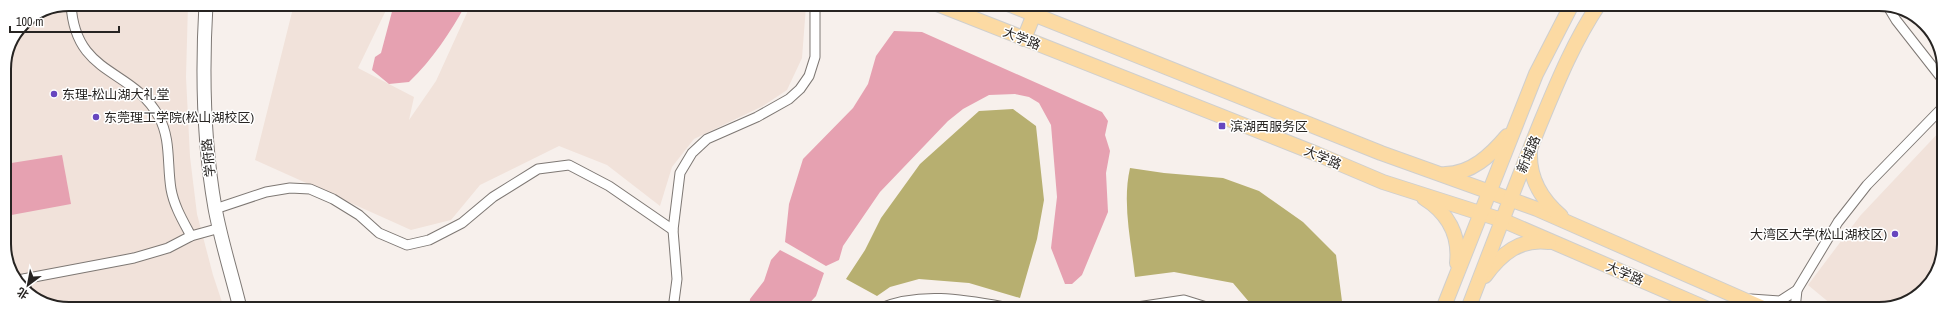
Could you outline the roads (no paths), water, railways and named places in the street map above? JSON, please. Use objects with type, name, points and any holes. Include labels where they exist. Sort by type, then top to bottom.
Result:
[{"type":"main road","name":"大学路","points":[[954,11],[1317,154],[1383,182],[1481,212],[1502,220],[1692,302]]},
{"type":"main road","name":"大学路","points":[[1026,11],[1380,153],[1489,191],[1570,223],[1750,302]]},
{"type":"main road","name":"新城路","points":[[1446,302],[1536,74],[1568,11]]},
{"type":"main road","name":"新城路","points":[[1470,302],[1509,199],[1531,147],[1575,45],[1595,11]]},
{"type":"main road","points":[[1024,39],[1034,14]]},
{"type":"main road","points":[[1435,173],[1454,174],[1470,168],[1494,150],[1515,124]]},
{"type":"main road","points":[[1531,147],[1530,164],[1537,187],[1553,209],[1570,223]]},
{"type":"main road","points":[[1410,191],[1436,207],[1453,228],[1458,248],[1458,260],[1454,281]]},
{"type":"main road","points":[[1471,302],[1493,266],[1512,249],[1534,241],[1555,242]]},
{"type":"street","points":[[72,11],[73,22],[79,39],[91,58],[132,87],[148,101],[159,117],[166,133],[171,189],[177,210],[191,236]]},
{"type":"street","name":"学府路","points":[[206,11],[203,53],[204,108],[208,158],[215,209],[238,302]]},
{"type":"street","points":[[674,302],[677,279],[673,230],[680,173],[692,153],[707,139],[757,117],[789,99],[800,89],[809,76],[815,57],[815,11]]},
{"type":"street","points":[[1891,12],[1937,72]]},
{"type":"street","points":[[1796,302],[1797,290],[1838,222],[1867,185],[1937,112]]},
{"type":"street","points":[[215,209],[266,192],[290,188],[310,189],[333,199],[359,215],[379,233],[407,245],[429,240],[462,223],[493,197],[538,169],[569,165],[609,186],[673,230]]},
{"type":"street","points":[[24,280],[134,258],[168,248],[191,236],[220,228]]},
{"type":"street","points":[[1744,299],[1780,301],[1797,290]]},
{"type":"street","points":[[894,302],[931,297],[977,302]]},
{"type":"street","points":[[1171,302],[1184,300],[1193,302]]},
{"type":"place","name":"东理-松山湖大礼堂","points":[[54,94]]},
{"type":"place","name":"东莞理工学院(松山湖校区)","points":[[96,117]]},
{"type":"place","name":"滨湖西服务区","points":[[1222,126]]},
{"type":"place","name":"大湾区大学(松山湖校区)","points":[[1895,234]]}]
